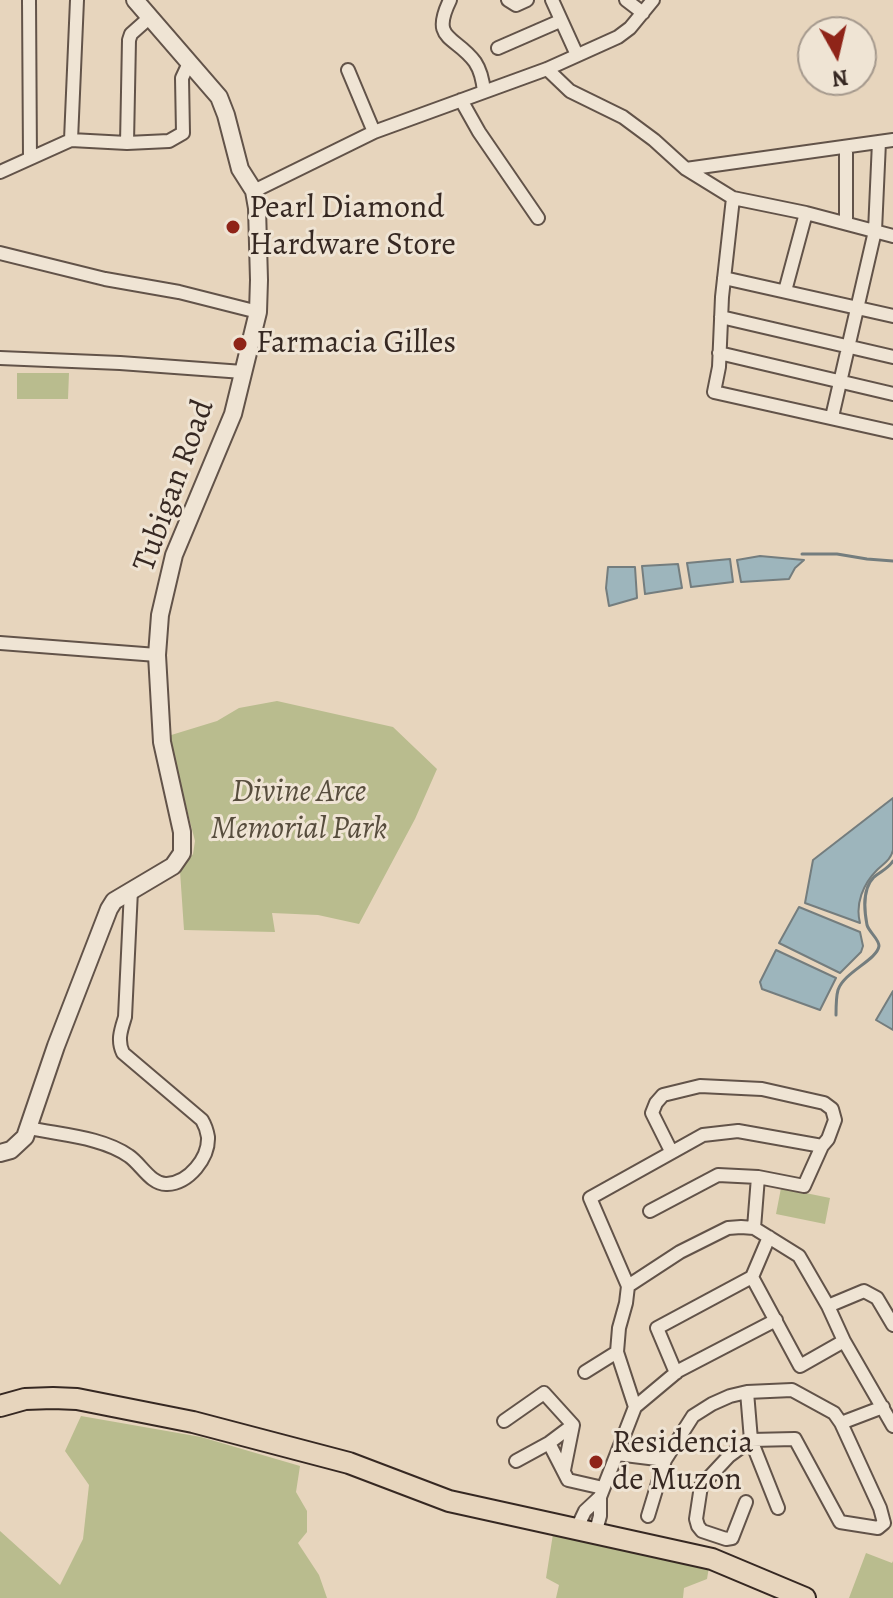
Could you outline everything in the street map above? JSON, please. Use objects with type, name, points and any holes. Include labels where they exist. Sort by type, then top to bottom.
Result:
[{"type":"main road","points":[[0,1406],[25,1399],[77,1399],[193,1422],[349,1463],[449,1501],[712,1559],[805,1598]]},
{"type":"street","points":[[29,0],[30,158]]},
{"type":"street","points":[[71,140],[77,0]]},
{"type":"street","name":"Tubigan Road","points":[[29,1128],[105,916],[114,901],[173,866],[182,853],[182,832],[162,742],[157,655],[160,615],[174,555],[233,414],[258,312],[257,208],[254,191],[240,169],[219,97],[135,0]]},
{"type":"street","points":[[450,0],[442,20],[443,31],[475,61],[482,76],[484,92]]},
{"type":"street","points":[[508,0],[516,5],[527,0]]},
{"type":"street","points":[[552,0],[577,55]]},
{"type":"street","points":[[626,0],[643,13]]},
{"type":"street","points":[[254,191],[374,132],[547,69],[618,37],[656,0]]},
{"type":"street","points":[[127,143],[129,40],[131,34],[149,18]]},
{"type":"street","points":[[498,48],[560,21]]},
{"type":"street","points":[[0,172],[71,140],[127,143],[169,141],[183,133],[182,78],[189,63]]},
{"type":"street","points":[[547,69],[570,91],[623,117],[686,169],[733,198],[893,236]]},
{"type":"street","points":[[348,70],[374,132]]},
{"type":"street","points":[[461,100],[479,132],[538,218]]},
{"type":"street","points":[[686,169],[886,141],[875,231],[832,417]]},
{"type":"street","points":[[846,147],[846,223]]},
{"type":"street","points":[[733,198],[714,392],[893,432]]},
{"type":"street","points":[[785,291],[806,213]]},
{"type":"street","points":[[0,253],[258,312]]},
{"type":"street","points":[[724,278],[893,316]]},
{"type":"street","points":[[721,317],[893,357]]},
{"type":"street","points":[[719,353],[893,394]]},
{"type":"street","points":[[0,358],[243,372]]},
{"type":"street","points":[[0,643],[157,655]]},
{"type":"street","points":[[0,1153],[18,1145],[29,1128],[102,1142],[130,1156],[155,1180],[166,1185],[180,1181],[196,1170],[205,1153],[208,1140],[202,1120],[123,1053],[120,1046],[119,1037],[125,1017],[131,890]]},
{"type":"street","points":[[650,1211],[718,1175],[758,1177],[804,1186],[835,1120],[832,1109],[824,1103],[762,1089],[700,1086],[663,1095],[656,1103],[652,1113],[671,1151]]},
{"type":"street","points":[[635,1407],[617,1352],[628,1286],[590,1198],[703,1135],[738,1131],[822,1146]]},
{"type":"street","points":[[754,1228],[758,1177]]},
{"type":"street","points":[[628,1286],[680,1252],[728,1228],[754,1228],[799,1256],[893,1426]]},
{"type":"street","points":[[676,1373],[657,1328],[752,1277],[769,1237]]},
{"type":"street","points":[[752,1277],[800,1366]]},
{"type":"street","points":[[828,1306],[864,1291],[877,1298],[893,1325]]},
{"type":"street","points":[[586,1532],[585,1511],[601,1492],[635,1407],[676,1373],[776,1320]]},
{"type":"street","points":[[792,1390],[800,1366],[844,1341]]},
{"type":"street","points":[[585,1372],[617,1352]]},
{"type":"street","points":[[648,1516],[665,1460],[693,1416],[730,1396],[792,1390],[834,1413],[841,1423],[884,1523],[878,1528],[840,1522],[795,1439],[751,1440],[729,1456],[701,1486],[696,1519],[698,1526],[702,1531],[732,1538],[746,1502]]},
{"type":"street","points":[[747,1392],[751,1440],[778,1508]]},
{"type":"street","points":[[504,1421],[544,1393],[573,1425]]},
{"type":"street","points":[[841,1423],[883,1407]]},
{"type":"street","points":[[516,1461],[549,1443],[573,1425]]},
{"type":"street","points":[[564,1470],[573,1425]]},
{"type":"street","points":[[549,1443],[568,1480],[601,1492]]},
{"type":"street","points":[[617,1454],[665,1460]]},
{"type":"street","points":[[586,1532],[600,1516],[601,1492]]},
{"type":"green space","points":[[17,373],[69,373],[68,399],[17,399]]},
{"type":"green space","name":"Divine Arce Memorial Park","points":[[277,701],[393,727],[437,769],[415,819],[359,924],[318,915],[272,913],[275,932],[184,930],[180,871],[193,854],[195,841],[168,736],[217,721],[239,708]]},
{"type":"green space","points":[[781,1188],[830,1198],[825,1224],[776,1214]]},
{"type":"green space","points":[[81,1416],[201,1437],[300,1466],[296,1492],[307,1511],[307,1532],[298,1543],[319,1575],[327,1598],[0,1598],[0,1531],[60,1585],[83,1539],[89,1485],[65,1451]]},
{"type":"green space","points":[[553,1534],[709,1567],[707,1579],[684,1588],[683,1598],[556,1598],[559,1585],[546,1578]]},
{"type":"green space","points":[[866,1553],[893,1561],[893,1598],[849,1598]]},
{"type":"water","points":[[760,556],[804,560],[789,579],[741,582],[737,560]]},
{"type":"water","points":[[730,559],[733,582],[691,587],[687,563]]},
{"type":"water","points":[[678,564],[682,588],[645,594],[642,566]]},
{"type":"water","points":[[608,567],[635,567],[637,598],[609,606],[606,588]]},
{"type":"water","points":[[893,798],[893,850],[864,888],[859,902],[860,923],[805,903],[813,860]]},
{"type":"water","points":[[799,907],[860,932],[861,952],[840,973],[779,943]]},
{"type":"water","points":[[776,950],[836,978],[820,1010],[762,989],[760,982]]},
{"type":"water","points":[[893,991],[893,1030],[876,1020]]},
{"type":"waterway","points":[[802,554],[837,554],[893,561]]},
{"type":"waterway","points":[[836,1015],[837,993],[841,984],[873,956],[879,946],[867,925],[866,893],[874,877],[893,861]]},
{"type":"place","name":"Pearl Diamond Hardware Store","points":[[233,227]]},
{"type":"place","name":"Farmacia Gilles","points":[[240,344]]},
{"type":"place","name":"Residencia de Muzon","points":[[596,1462]]}]
